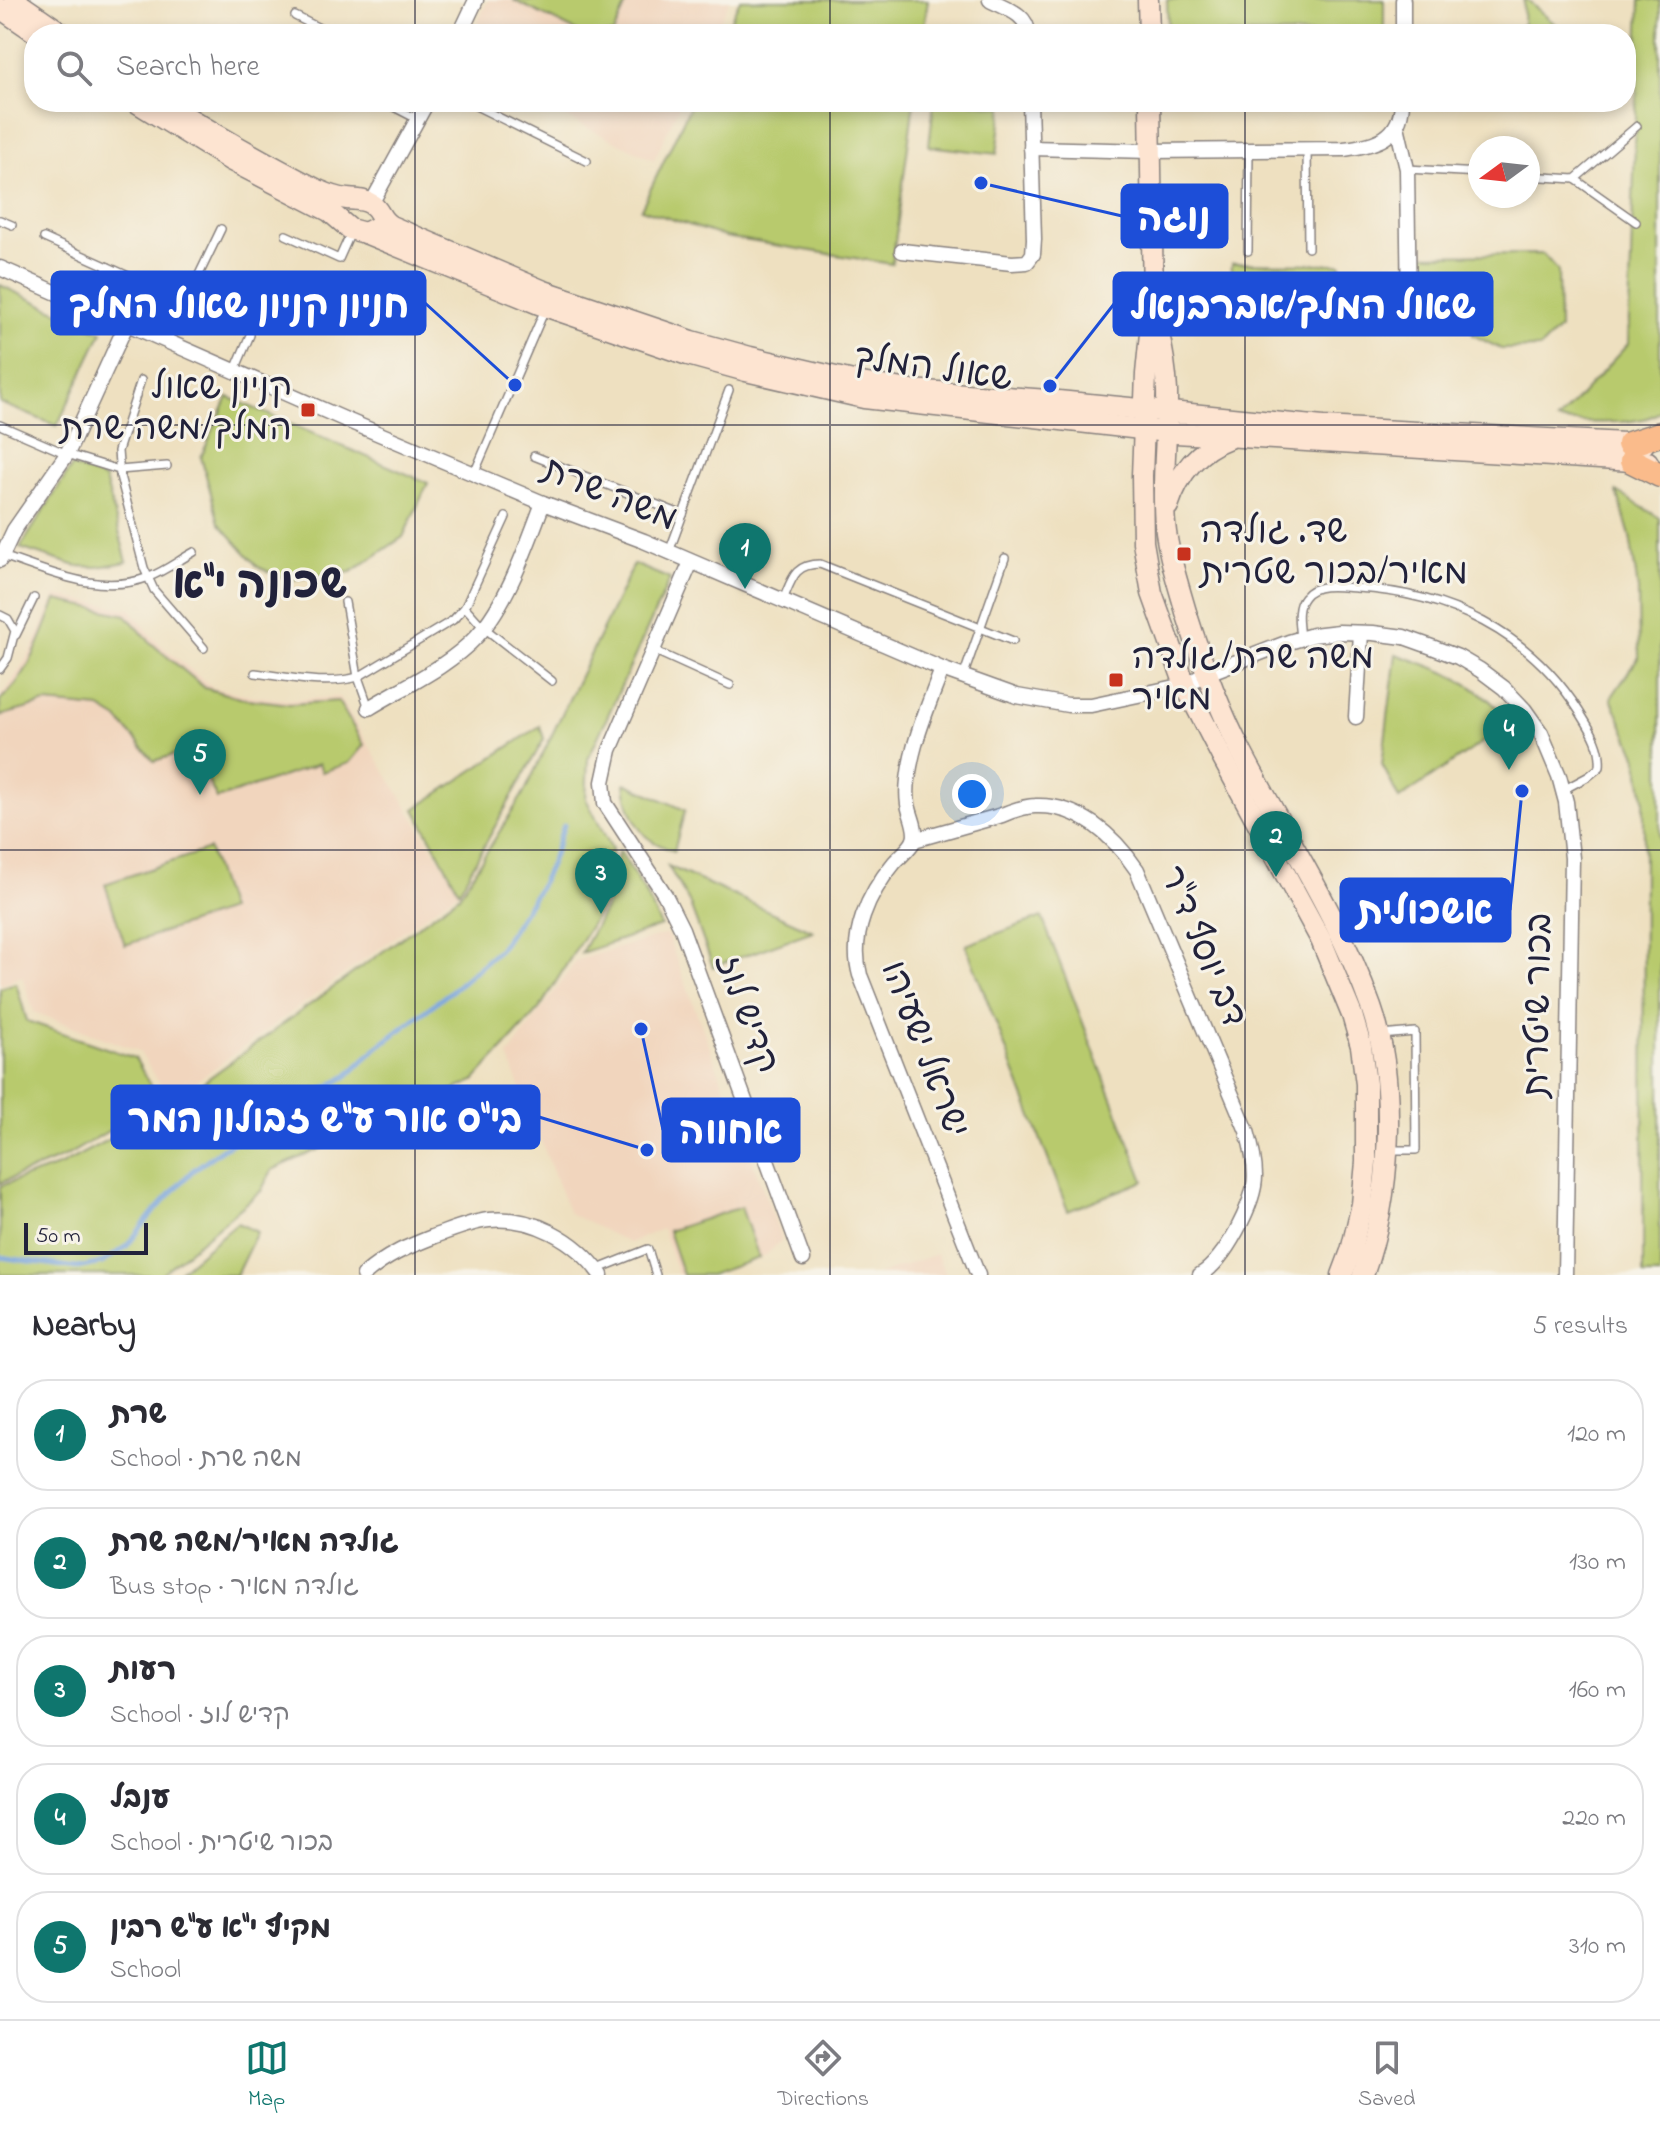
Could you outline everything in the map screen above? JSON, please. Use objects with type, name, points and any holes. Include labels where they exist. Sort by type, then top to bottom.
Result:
[{"type":"highway","points":[[1660,434],[1630,453],[1660,475]]},
{"type":"street","points":[[14,0],[49,24]]},
{"type":"street","points":[[465,24],[476,0]]},
{"type":"street","points":[[990,0],[1022,17],[1027,24]]},
{"type":"street","points":[[1148,0],[1149,24]]},
{"type":"street","points":[[1403,0],[1403,24]]},
{"type":"street","points":[[0,8],[24,24]]},
{"type":"street","name":"שאול המלך","points":[[152,112],[230,160],[329,211],[353,228],[546,307],[688,355],[746,371],[864,398],[1166,422],[1323,427],[1630,453],[1660,463]]},
{"type":"street","points":[[179,112],[321,191],[350,200],[362,200],[375,210]]},
{"type":"street","points":[[350,200],[340,207],[339,214],[353,228],[377,227],[375,210],[422,112]]},
{"type":"street","points":[[902,251],[1027,262],[1033,254],[1034,239],[1030,112]]},
{"type":"street","points":[[1150,112],[1153,303],[1144,420],[1142,510],[1145,554],[1152,593],[1185,685],[1321,940],[1361,1046],[1366,1084],[1366,1162],[1362,1204],[1342,1275]]},
{"type":"street","points":[[1400,112],[1397,126],[1407,169],[1409,309]]},
{"type":"street","points":[[1031,148],[1150,151],[1344,149],[1384,140],[1397,126]]},
{"type":"street","name":"שאול המלך","points":[[375,210],[391,226],[544,291],[692,341],[750,357],[866,384],[1048,400],[1144,420]]},
{"type":"street","name":"משה שרת","points":[[0,268],[474,474],[669,552],[942,669],[1017,696],[1068,705],[1091,705],[1185,685],[1208,673]]},
{"type":"street","points":[[1153,303],[1167,391],[1165,514],[1170,554],[1187,613],[1241,751],[1339,931],[1371,1008],[1378,1035],[1386,1083],[1387,1150],[1382,1208],[1363,1275]]},
{"type":"street","points":[[1,558],[14,530],[67,454],[127,323]]},
{"type":"street","name":"שאול המלך","points":[[1166,422],[1234,436],[1630,453],[1660,444]]},
{"type":"street","points":[[1165,514],[1172,493],[1194,460],[1234,436]]},
{"type":"street","points":[[369,708],[449,660],[478,635],[514,578],[543,503]]},
{"type":"street","points":[[653,650],[691,562]]},
{"type":"street","name":"בכור שיטרית","points":[[1208,673],[1300,639],[1339,632],[1404,637],[1445,652],[1480,670],[1504,688],[1541,733],[1559,776],[1571,833],[1565,1275]]},
{"type":"street","points":[[1356,717],[1361,633]]},
{"type":"street","name":"קדיש לוז","points":[[653,650],[610,750],[603,782],[605,803],[665,895],[682,929],[803,1259]]},
{"type":"street","points":[[914,840],[908,782],[917,739],[942,669]]},
{"type":"street","name":"דב יוסף ד\"ר","points":[[914,840],[1033,805],[1056,807],[1080,816],[1104,830],[1122,847],[1137,870],[1253,1151],[1253,1188],[1241,1221],[1223,1252],[1200,1275]]},
{"type":"street","name":"ישראל ישעיהו","points":[[914,840],[892,865],[865,911],[859,928],[855,959],[978,1275]]},
{"type":"street","points":[[364,1275],[399,1250],[466,1225],[511,1219],[552,1232],[591,1261],[599,1272]]},
{"type":"lane","points":[[295,16],[311,24]]},
{"type":"lane","points":[[405,112],[419,119]]},
{"type":"lane","points":[[488,112],[587,161]]},
{"type":"lane","points":[[1575,179],[1637,126]]},
{"type":"lane","points":[[1307,149],[1308,248]]},
{"type":"lane","points":[[1248,251],[1249,150]]},
{"type":"lane","points":[[1407,169],[1468,172]]},
{"type":"lane","points":[[1540,177],[1575,179],[1636,222]]},
{"type":"lane","points":[[0,220],[12,225]]},
{"type":"lane","points":[[286,235],[339,259],[353,228]]},
{"type":"lane","points":[[167,341],[221,229]]},
{"type":"lane","points":[[44,238],[186,302]]},
{"type":"lane","points":[[88,306],[108,267]]},
{"type":"lane","points":[[474,474],[546,307]]},
{"type":"lane","points":[[235,371],[250,335]]},
{"type":"lane","points":[[141,380],[118,451],[119,470],[144,568],[154,590],[204,648]]},
{"type":"lane","points":[[669,552],[729,390]]},
{"type":"lane","points":[[0,425],[67,454],[119,470],[167,466]]},
{"type":"lane","points":[[534,456],[683,515]]},
{"type":"lane","points":[[255,673],[328,682],[358,677],[453,620],[465,607],[506,517]]},
{"type":"lane","points":[[1,558],[90,584],[112,585],[148,577],[194,552]]},
{"type":"lane","points":[[963,677],[1005,558]]},
{"type":"lane","points":[[782,601],[797,570],[809,564],[820,564],[1013,641]]},
{"type":"lane","points":[[1300,639],[1298,611],[1304,596],[1316,588],[1334,586],[1382,589],[1426,599],[1496,627],[1544,664],[1565,688],[1601,752],[1600,767],[1563,790]]},
{"type":"lane","points":[[0,669],[8,658],[34,598]]},
{"type":"lane","points":[[345,602],[358,677],[369,708]]},
{"type":"lane","points":[[465,607],[483,627],[552,681]]},
{"type":"lane","points":[[0,615],[8,619],[15,631],[14,641]]},
{"type":"lane","points":[[653,650],[730,685]]},
{"type":"lane","points":[[1378,1035],[1415,1032],[1416,1150],[1387,1150]]},
{"type":"lane","points":[[599,1272],[648,1249],[656,1275]]},
{"type":"shaded area","points":[[488,0],[730,0],[719,24],[477,24]]},
{"type":"shaded area","points":[[555,112],[676,112],[654,160]]},
{"type":"shaded area","points":[[56,596],[130,609],[156,641],[213,688],[290,700],[339,697],[459,891],[170,1100],[139,1051],[34,1012],[22,976],[0,985],[0,696],[32,650]]},
{"type":"shaded area","points":[[667,934],[782,1240],[766,1255],[713,1275],[678,1275],[662,1229],[629,1243],[569,1213],[508,1056],[577,960]]},
{"type":"shaded area","points":[[936,1254],[946,1275],[877,1275]]},
{"type":"green space","points":[[513,0],[628,0],[617,24],[562,24]]},
{"type":"green space","points":[[740,0],[928,0],[924,24],[729,24]]},
{"type":"green space","points":[[1167,0],[1384,0],[1384,24],[1168,24]]},
{"type":"green space","points":[[1524,0],[1527,0],[1555,24],[1523,24]]},
{"type":"green space","points":[[1640,0],[1660,0],[1660,411],[1652,416],[1627,421],[1557,421],[1628,344]]},
{"type":"green space","points":[[687,112],[913,112],[892,264],[725,237],[641,209]]},
{"type":"green space","points":[[933,112],[1002,112],[997,154],[929,146]]},
{"type":"green space","points":[[1543,254],[1558,271],[1559,329],[1540,348],[1501,349],[1473,335],[1470,282],[1409,284],[1408,255]]},
{"type":"green space","points":[[1232,263],[1341,264],[1338,312],[1318,329],[1243,331],[1228,313]]},
{"type":"green space","points":[[0,285],[102,332],[57,426],[0,403]]},
{"type":"green space","points":[[228,397],[428,483],[403,537],[351,572],[288,580],[258,567],[219,523],[201,457]]},
{"type":"green space","points":[[72,466],[105,479],[127,562],[98,567],[76,566],[20,548]]},
{"type":"green space","points":[[1617,492],[1660,518],[1660,1275],[1643,1275],[1644,799],[1638,760],[1611,698],[1639,657],[1638,589],[1630,536]]},
{"type":"green space","points":[[634,564],[670,579],[588,759],[586,799],[612,849],[604,903],[540,1008],[474,1081],[272,1170],[261,1191],[160,1275],[0,1275],[0,1186],[61,1165],[169,1107],[459,896],[525,791]]},
{"type":"green space","points":[[56,600],[126,615],[151,643],[205,688],[240,698],[290,704],[338,701],[364,745],[349,763],[322,772],[319,764],[217,799],[193,749],[154,761],[118,719],[100,708],[46,703],[0,716],[0,700],[27,667]]},
{"type":"green space","points":[[1396,654],[1438,669],[1469,685],[1512,722],[1399,799],[1382,764]]},
{"type":"green space","points":[[540,726],[544,739],[459,891],[415,809]]},
{"type":"green space","points":[[625,783],[685,810],[674,851],[654,842],[640,830],[629,806]]},
{"type":"green space","points":[[209,849],[229,910],[125,945],[105,884]]},
{"type":"green space","points":[[619,850],[661,926],[581,953],[607,905]]},
{"type":"green space","points":[[668,866],[813,931],[713,967],[689,902]]},
{"type":"green space","points":[[1042,917],[1144,1181],[1068,1211],[966,945]]},
{"type":"green space","points":[[16,983],[27,1021],[135,1058],[159,1101],[66,1156],[0,1183],[0,988]]},
{"type":"green space","points":[[741,1207],[759,1258],[710,1275],[683,1275],[668,1231]]},
{"type":"green space","points":[[237,1223],[257,1232],[236,1275],[175,1275]]},
{"type":"waterway","points":[[0,1257],[77,1268],[102,1263],[126,1247],[192,1171],[222,1149],[347,1076],[376,1048],[499,950],[539,888],[564,825]]},
{"type":"place","name":"נוגה","points":[[981,183]]},
{"type":"place","name":"חניון קניון שאול המלך","points":[[515,385]]},
{"type":"place","name":"שאול המלך/אברבנאל","points":[[1050,386]]},
{"type":"place","name":"קניון שאול המלך/משה שרת","points":[[308,410]]},
{"type":"place","name":"שד. גולדה מאיר/בכור שטרית","points":[[1184,554]]},
{"type":"place","name":"שרת","points":[[745,589]]},
{"type":"place","name":"משה שרת/גולדה מאיר","points":[[1116,680]]},
{"type":"place","name":"ענבל","points":[[1509,770]]},
{"type":"place","name":"אשכולית","points":[[1522,791]]},
{"type":"place","name":"מקיף י\"א ע\"ש רבין","points":[[200,795]]},
{"type":"place","name":"גולדה מאיר/משה שרת","points":[[1276,877]]},
{"type":"place","name":"רעות","points":[[601,914]]},
{"type":"place","name":"אחווה","points":[[641,1029]]},
{"type":"place","name":"בי\"ס אור ע\"ש זבולון המר","points":[[647,1150]]},
{"type":"district","name":"שכונה י\"א","points":[[260,586]]}]
